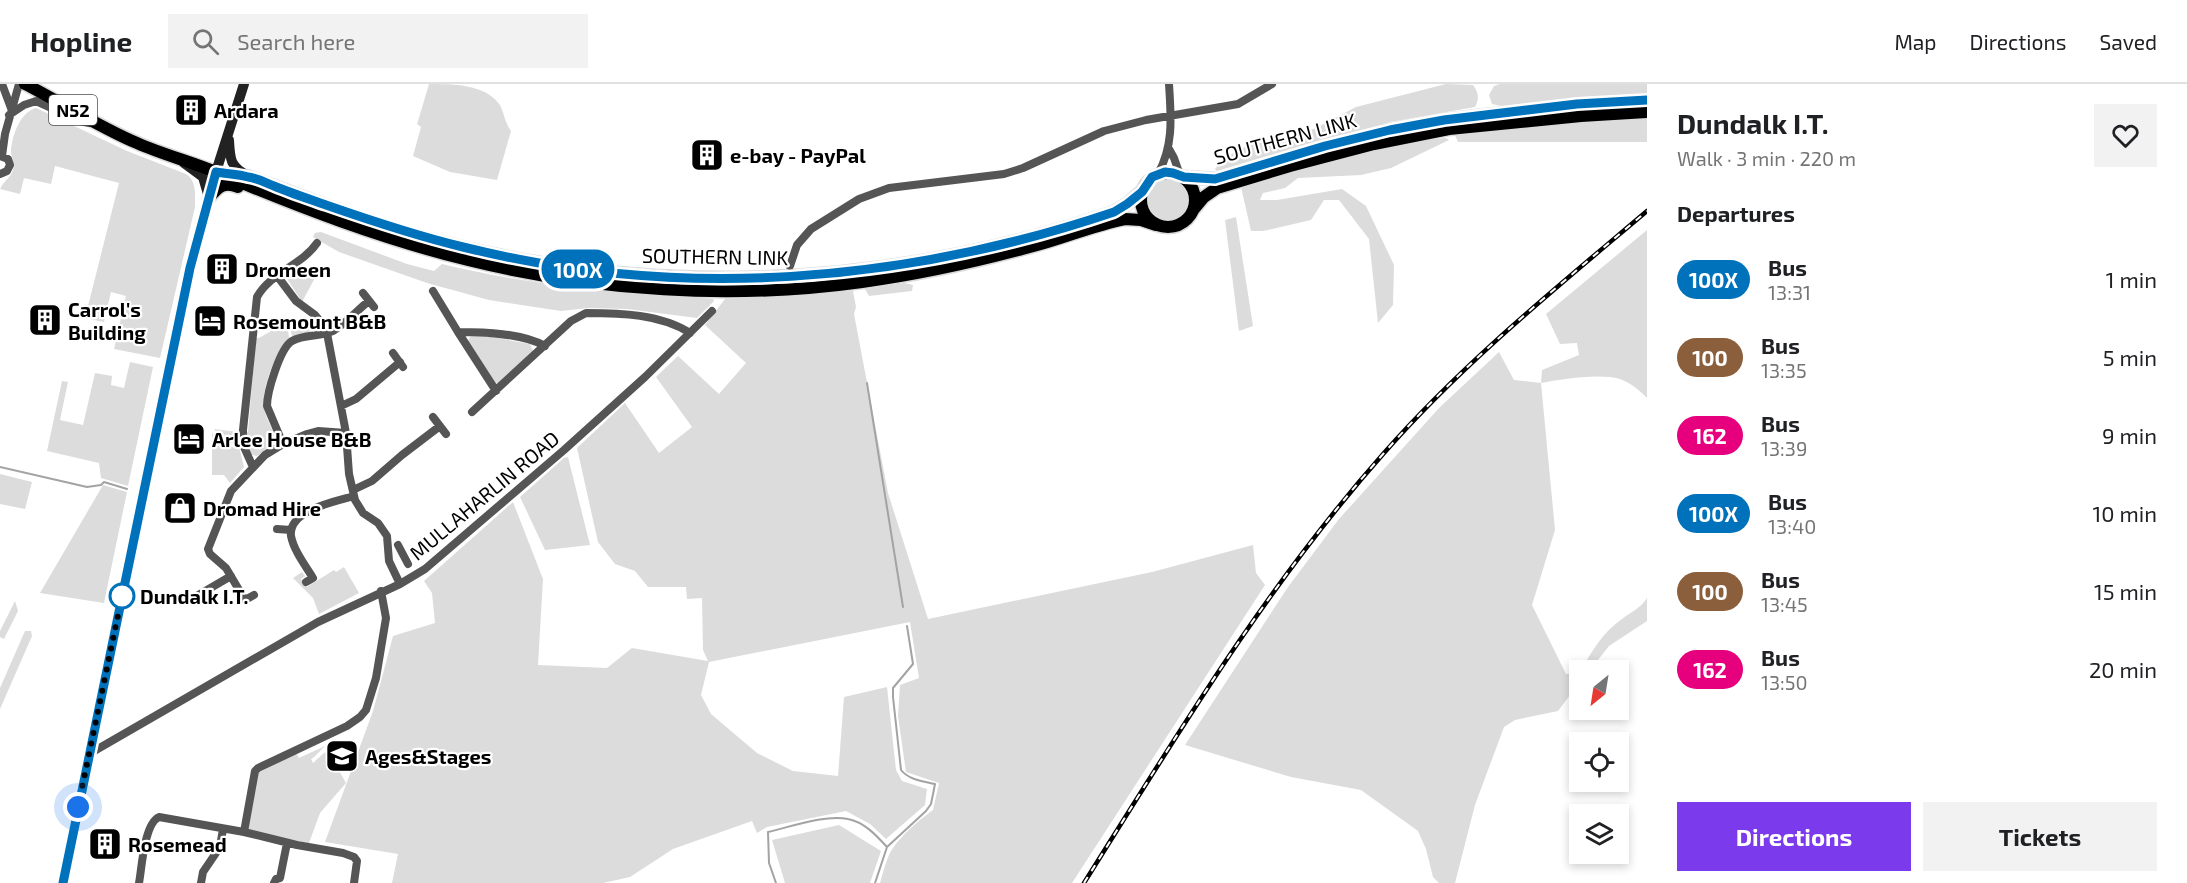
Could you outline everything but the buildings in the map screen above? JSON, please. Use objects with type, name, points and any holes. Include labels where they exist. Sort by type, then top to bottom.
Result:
[{"type":"main road","name":"N52","points":[[25,84],[136,143],[216,172],[285,201]]},
{"type":"main road","points":[[62,883],[190,268],[216,172],[244,84]]},
{"type":"main road","name":"SOUTHERN LINK","points":[[1182,176],[1215,179],[1336,143],[1444,120],[1577,104],[1647,100]]},
{"type":"main road","name":"SOUTHERN LINK","points":[[1194,209],[1204,197],[1217,188],[1309,160],[1374,144],[1449,129],[1647,112]]},
{"type":"main road","points":[[229,134],[231,162],[237,170],[250,177]]},
{"type":"main road","points":[[171,156],[202,177],[209,198]]},
{"type":"main road","name":"SOUTHERN LINK","points":[[216,172],[250,177],[404,232],[489,254],[580,269],[669,278],[800,277],[901,266],[975,252],[1114,212],[1142,192]]},
{"type":"main road","points":[[1158,174],[1173,173],[1182,176],[1194,192],[1194,209]]},
{"type":"main road","name":"N52","points":[[1142,192],[1148,181],[1158,174]]},
{"type":"main road","points":[[209,198],[219,186],[228,184],[285,201]]},
{"type":"main road","points":[[1142,192],[1141,207],[1149,220],[1156,225]]},
{"type":"main road","name":"SOUTHERN LINK","points":[[285,201],[398,241],[488,264],[582,281],[703,290],[754,291],[861,282],[947,268],[994,257],[1115,221],[1134,219],[1156,225]]},
{"type":"main road","name":"N52","points":[[1156,225],[1169,227],[1178,225],[1186,221],[1194,209]]},
{"type":"street","points":[[3,84],[10,112]]},
{"type":"street","points":[[0,174],[7,171],[9,165],[8,159],[1,156],[10,112],[19,84]]},
{"type":"street","points":[[1158,174],[1169,149],[1171,115],[1169,84]]},
{"type":"street","points":[[790,266],[793,254],[803,237],[854,202],[874,192],[889,188],[1004,174],[1023,168],[1104,131],[1171,115],[1238,104],[1272,84]]},
{"type":"street","points":[[10,112],[36,101],[80,121],[102,125]]},
{"type":"street","points":[[1169,149],[1182,176]]},
{"type":"street","points":[[252,467],[244,447],[243,430],[256,302],[262,290],[309,253],[317,243]]},
{"type":"street","points":[[278,277],[299,304],[320,320],[328,333],[342,406],[354,493],[363,513],[378,523],[387,536],[390,563],[400,584]]},
{"type":"street","points":[[433,291],[444,299],[458,332],[496,391]]},
{"type":"street","points":[[283,444],[267,406],[268,391],[279,362],[292,341],[328,333],[371,304],[363,293]]},
{"type":"street","name":"MULLAHARLIN ROAD","points":[[89,754],[318,622],[400,584],[432,564],[622,399],[712,311]]},
{"type":"street","points":[[472,412],[571,321],[586,313],[631,315],[670,322],[690,333]]},
{"type":"street","points":[[458,332],[504,335],[538,342],[545,346]]},
{"type":"street","points":[[342,406],[356,399],[402,365],[393,353]]},
{"type":"street","points":[[433,417],[446,434]]},
{"type":"street","points":[[306,582],[313,578],[294,546],[291,530],[299,518],[315,508],[354,493],[440,426]]},
{"type":"street","points":[[254,595],[245,600],[226,568],[210,554],[209,544],[231,491],[265,455],[283,444],[318,431],[346,432]]},
{"type":"street","points":[[277,529],[291,530]]},
{"type":"street","points":[[398,545],[408,564]]},
{"type":"street","points":[[390,563],[404,556]]},
{"type":"street","points":[[190,600],[231,576]]},
{"type":"street","points":[[244,832],[255,771],[258,768],[347,726],[366,710],[376,678],[386,618],[381,591]]},
{"type":"street","points":[[95,726],[98,733],[105,739],[114,739]]},
{"type":"street","points":[[139,883],[149,830],[156,818],[182,820],[354,856],[357,861],[354,883]]},
{"type":"street","points":[[201,883],[203,872],[220,847],[223,829]]},
{"type":"street","points":[[279,881],[287,843]]},
{"type":"shaded area","points":[[429,84],[458,85],[478,89],[494,98],[500,105],[511,131],[497,180],[450,172],[413,156],[421,127],[417,124]]},
{"type":"shaded area","points":[[1446,84],[1473,85],[1478,95],[1475,107],[1390,122],[1372,129],[1217,171],[1215,169],[1222,160],[1240,149],[1316,128],[1356,107]]},
{"type":"shaded area","points":[[1500,84],[1647,84],[1647,95],[1501,106],[1492,104],[1489,95],[1494,86]]},
{"type":"shaded area","points":[[36,108],[127,151],[186,174],[192,180],[195,189],[195,207],[160,358],[114,349],[126,296],[111,292],[104,322],[85,318],[119,183],[55,166],[51,184],[24,178],[20,194],[0,189],[13,170],[11,151],[18,125],[25,114]]},
{"type":"shaded area","points":[[1647,117],[1647,142],[1458,142],[1454,133],[1546,121]]},
{"type":"shaded area","points":[[1446,138],[1449,140],[1391,168],[1361,175],[1298,178],[1285,188],[1263,193],[1260,200],[1277,200],[1342,189],[1366,206],[1394,265],[1393,305],[1378,323],[1369,239],[1339,200],[1324,200],[1311,220],[1263,231],[1251,231],[1241,187],[1398,142]]},
{"type":"shaded area","points":[[1169,178],[1177,179],[1184,184],[1189,191],[1189,207],[1184,214],[1177,219],[1169,220],[1161,219],[1154,214],[1149,207],[1148,199],[1149,191],[1154,184],[1161,179]]},
{"type":"shaded area","points":[[1236,217],[1253,326],[1239,331],[1225,220]]},
{"type":"shaded area","points":[[1647,230],[1647,398],[1628,383],[1612,377],[1581,377],[1541,383],[1542,370],[1579,355],[1577,343],[1560,344],[1546,314]]},
{"type":"shaded area","points":[[321,232],[407,264],[434,271],[442,264],[543,283],[713,299],[714,301],[697,318],[627,309],[588,308],[561,311],[489,300],[427,283],[339,252],[313,237],[315,233]]},
{"type":"shaded area","points":[[299,266],[316,276],[302,302],[286,277]]},
{"type":"shaded area","points":[[904,283],[913,285],[912,291],[869,296],[865,289]]},
{"type":"shaded area","points":[[853,291],[856,307],[854,314],[888,493],[928,619],[1152,572],[1253,545],[1256,573],[1265,585],[1072,883],[880,883],[895,845],[933,810],[939,783],[906,772],[898,716],[900,685],[919,678],[910,622],[709,662],[701,695],[711,714],[757,753],[793,771],[838,776],[844,697],[887,687],[896,770],[902,781],[927,789],[925,805],[886,839],[870,824],[846,811],[767,827],[757,833],[752,821],[673,849],[630,877],[603,883],[392,883],[398,854],[325,842],[373,711],[393,636],[435,623],[432,593],[424,581],[513,502],[543,579],[538,665],[607,668],[632,648],[708,661],[703,650],[702,598],[687,599],[686,587],[648,587],[635,571],[615,564],[598,542],[577,448],[625,403],[659,453],[692,427],[656,377],[678,356],[719,394],[746,363],[705,325],[725,299]]},
{"type":"shaded area","points":[[310,319],[312,331],[292,336],[289,323]]},
{"type":"shaded area","points":[[287,322],[289,338],[270,371],[264,400],[266,416],[277,439],[257,456],[252,455],[247,443],[256,338]]},
{"type":"shaded area","points":[[475,334],[530,344],[533,351],[499,384],[495,383],[468,341]]},
{"type":"shaded area","points":[[1499,352],[1514,380],[1541,383],[1555,530],[1532,605],[1566,674],[1569,674],[1569,696],[1558,711],[1515,720],[1504,727],[1475,805],[1455,883],[1439,883],[1433,877],[1426,849],[1418,831],[1361,790],[1291,777],[1185,745],[1288,587],[1339,519],[1439,408]]},
{"type":"shaded area","points":[[130,362],[153,367],[128,486],[101,478],[99,463],[47,451],[62,381],[68,382],[60,420],[83,425],[95,373],[112,376],[111,385],[124,388]]},
{"type":"shaded area","points":[[214,429],[238,432],[239,443],[225,443]]},
{"type":"shaded area","points":[[212,433],[223,445],[239,447],[244,467],[230,483],[224,475],[212,475]]},
{"type":"shaded area","points":[[568,457],[590,545],[545,550],[520,497]]},
{"type":"shaded area","points":[[0,474],[32,482],[25,509],[0,504]]},
{"type":"shaded area","points":[[103,485],[127,492],[104,603],[40,593]]},
{"type":"shaded area","points":[[344,567],[359,593],[319,614],[313,598],[293,578],[302,572],[305,576],[301,579],[307,587],[334,570],[336,572]]},
{"type":"shaded area","points":[[1647,598],[1647,621],[1609,646],[1598,660],[1587,660],[1609,630]]},
{"type":"shaded area","points":[[15,601],[18,611],[4,639],[0,637],[0,631]]},
{"type":"shaded area","points":[[25,631],[31,631],[32,636],[0,709],[0,688]]},
{"type":"shaded area","points":[[325,746],[311,759],[313,763],[325,752],[328,757],[331,756],[346,783],[320,813],[309,843],[252,832],[248,829],[256,776],[259,770],[296,753],[299,758]]},
{"type":"shaded area","points":[[839,825],[881,851],[870,883],[785,883],[772,840]]},
{"type":"waterway","points":[[867,383],[903,607]]},
{"type":"waterway","points":[[0,467],[87,487],[101,485],[104,482],[127,489]]},
{"type":"waterway","points":[[875,883],[887,847],[926,811],[931,804],[935,784],[912,778],[901,770],[893,688],[913,664],[907,626]]},
{"type":"waterway","points":[[776,883],[769,863],[768,832],[829,818],[848,819],[864,826],[887,847]]},
{"type":"railway","points":[[1084,883],[1225,662],[1262,608],[1341,503],[1414,420],[1478,357],[1647,211]]},
{"type":"bus line","name":"100X","points":[[63,883],[190,268],[216,172],[250,177],[404,232],[535,262],[669,278],[800,277],[901,266],[975,252],[1024,239],[1114,212],[1142,192],[1152,177],[1165,172],[1184,177],[1215,179],[1325,146],[1444,120],[1515,110],[1647,100]]},
{"type":"place","name":"Ardara","points":[[191,110]]},
{"type":"place","name":"e-bay - PayPal","points":[[707,155]]},
{"type":"place","name":"Dromeen","points":[[222,269]]},
{"type":"place","name":"Carrol's Building","points":[[45,320]]},
{"type":"place","name":"Rosemount B&B","points":[[210,321]]},
{"type":"place","name":"Arlee House B&B","points":[[189,439]]},
{"type":"place","name":"Dromad Hire","points":[[180,508]]},
{"type":"place","name":"Dundalk I.T.","points":[[122,596]]},
{"type":"place","name":"Ages&Stages","points":[[342,756]]},
{"type":"place","name":"Rosemead","points":[[105,844]]},
{"type":"route","points":[[78,807],[122,596]]}]
